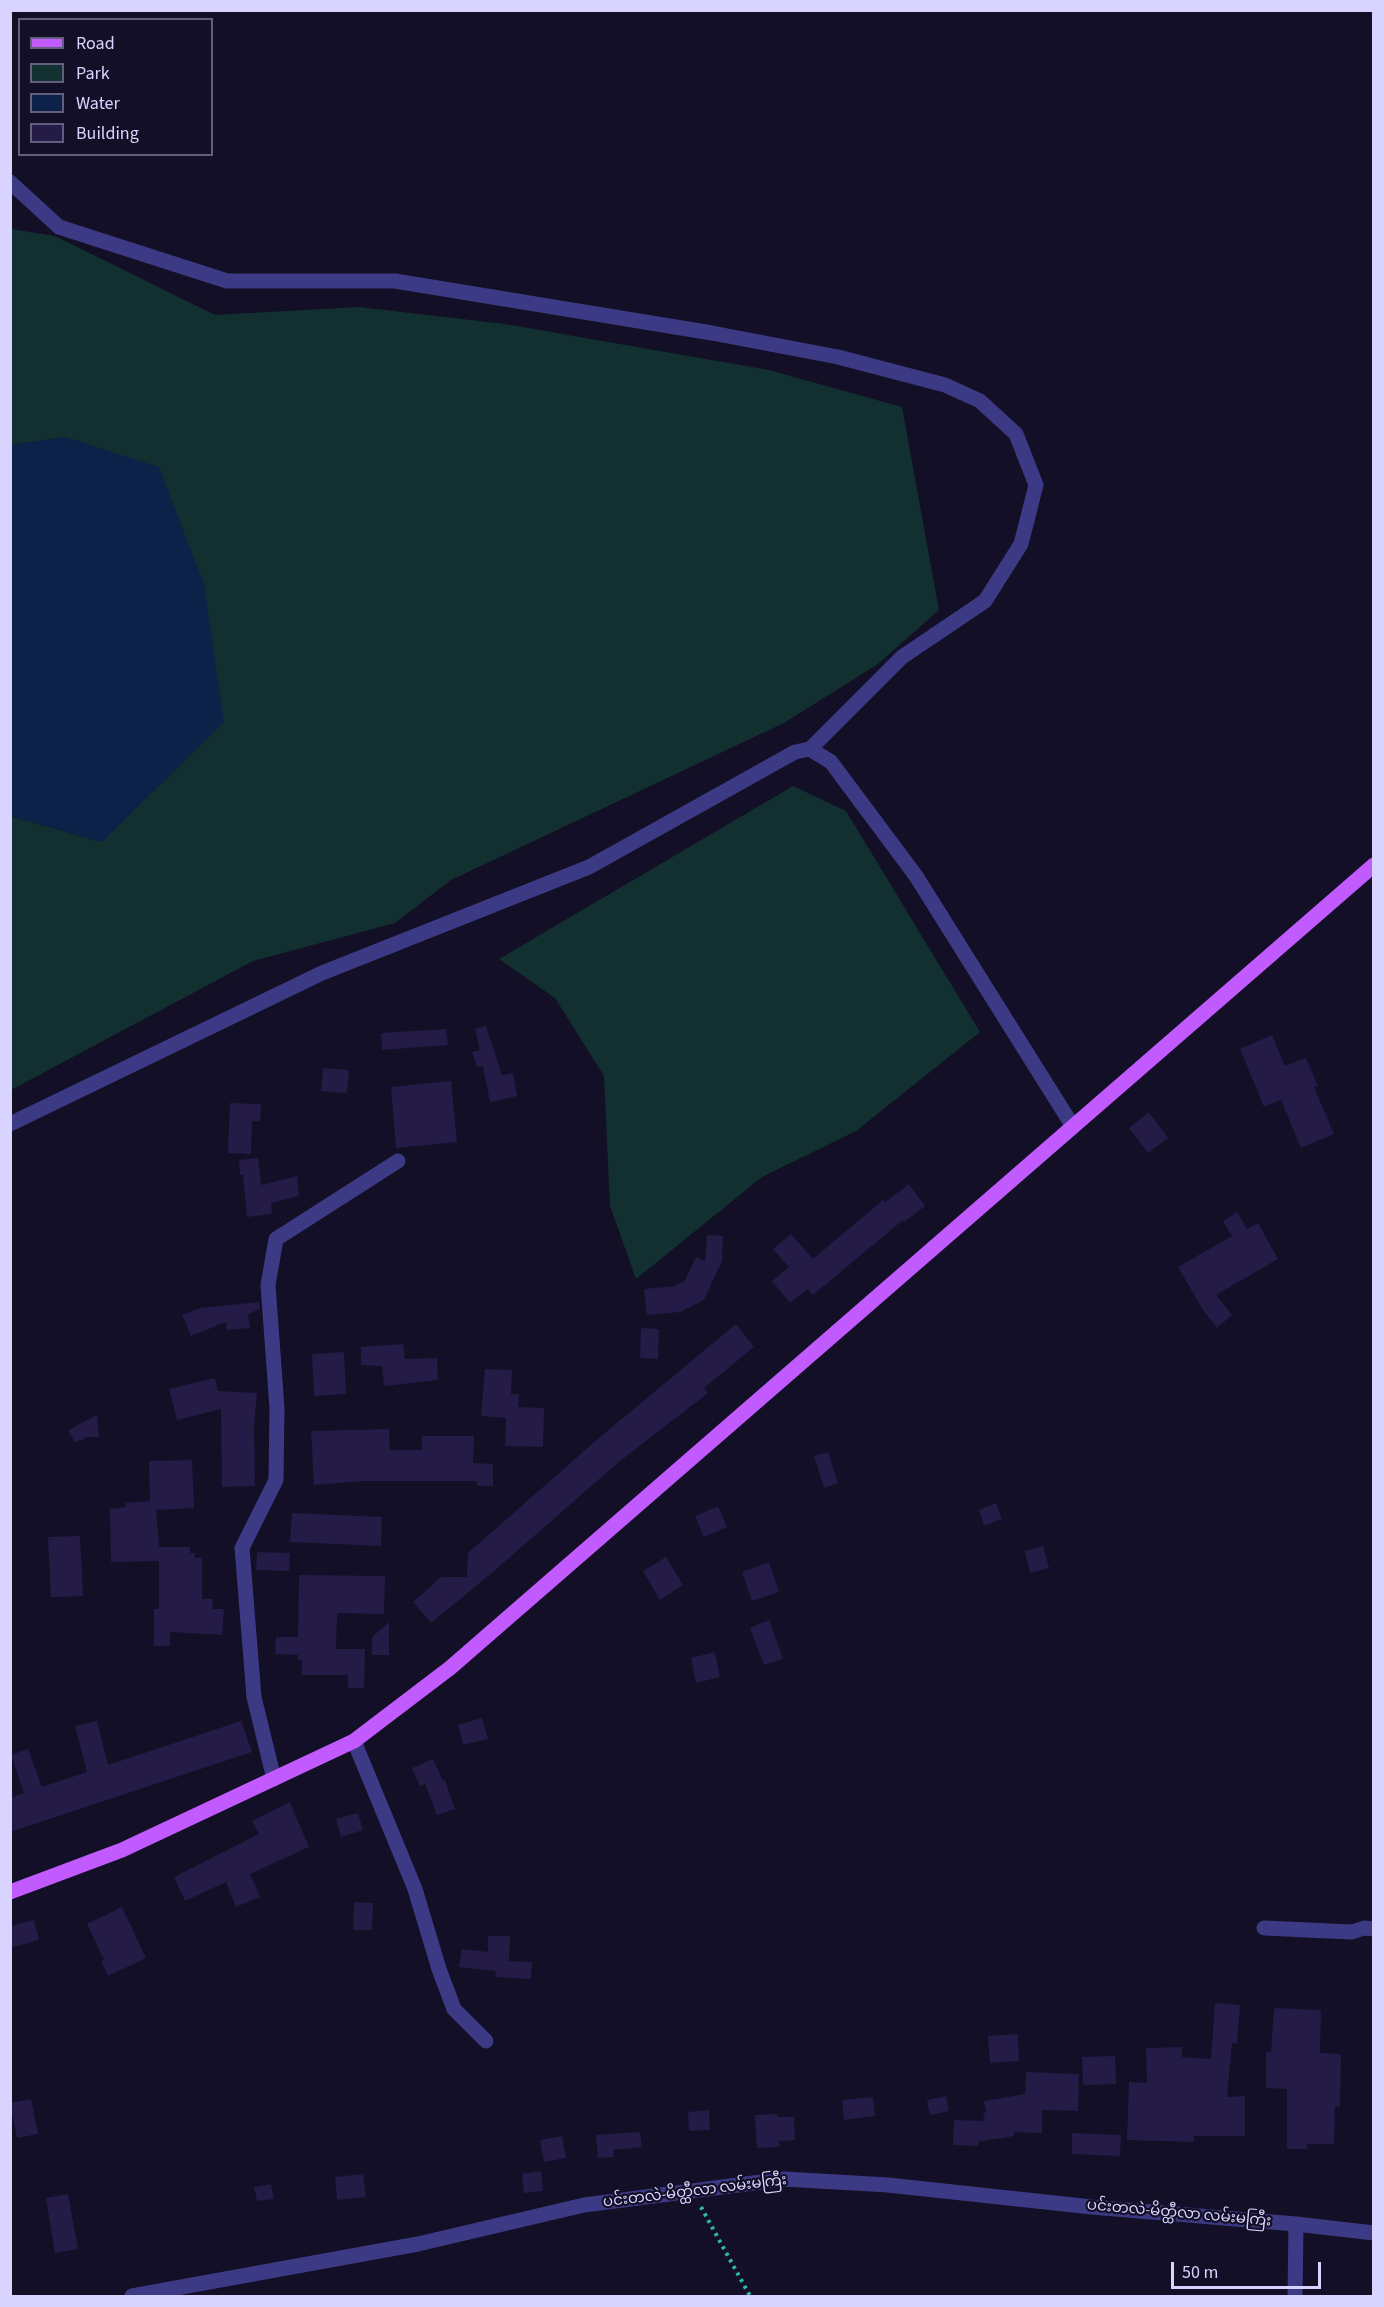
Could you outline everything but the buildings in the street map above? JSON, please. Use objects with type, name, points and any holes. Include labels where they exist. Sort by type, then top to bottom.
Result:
[{"type":"main road","points":[[10,1892],[122,1850],[354,1741],[450,1668],[1072,1125],[1374,865]]},
{"type":"street","points":[[10,182],[59,227],[227,281],[395,281],[712,333],[838,357],[945,385],[980,401],[1016,434],[1036,485],[1020,544],[985,601],[902,657],[810,749],[795,752],[590,867],[322,973],[10,1124]]},
{"type":"street","points":[[810,749],[831,762],[916,876],[1072,1125]]},
{"type":"street","points":[[274,1779],[254,1697],[242,1548],[276,1480],[277,1408],[268,1285],[276,1239],[398,1161]]},
{"type":"street","points":[[354,1741],[415,1889],[439,1970],[454,2009],[486,2041]]},
{"type":"street","points":[[1264,1928],[1352,1932],[1364,1928],[1374,1929]]},
{"type":"street","name":"ပင်းတလဲ-မိတ္ထီလာ လမ်းမကြီး","points":[[132,2296],[418,2244],[584,2205],[784,2179],[888,2185],[1092,2207],[1296,2224],[1374,2233]]},
{"type":"street","points":[[1295,2296],[1296,2224]]},
{"type":"path","points":[[693,2190],[750,2296]]},
{"type":"green space","points":[[11,229],[55,236],[215,315],[359,307],[505,324],[769,370],[902,407],[939,610],[878,664],[784,723],[451,880],[395,923],[253,961],[11,1090],[11,816],[102,842],[65,437],[11,445]]},
{"type":"green space","points":[[793,786],[846,811],[980,1032],[856,1131],[762,1177],[636,1279],[610,1206],[604,1076],[555,998],[499,959]]},
{"type":"water","points":[[65,437],[159,467],[204,584],[224,722],[102,842],[11,816],[11,445]]}]
